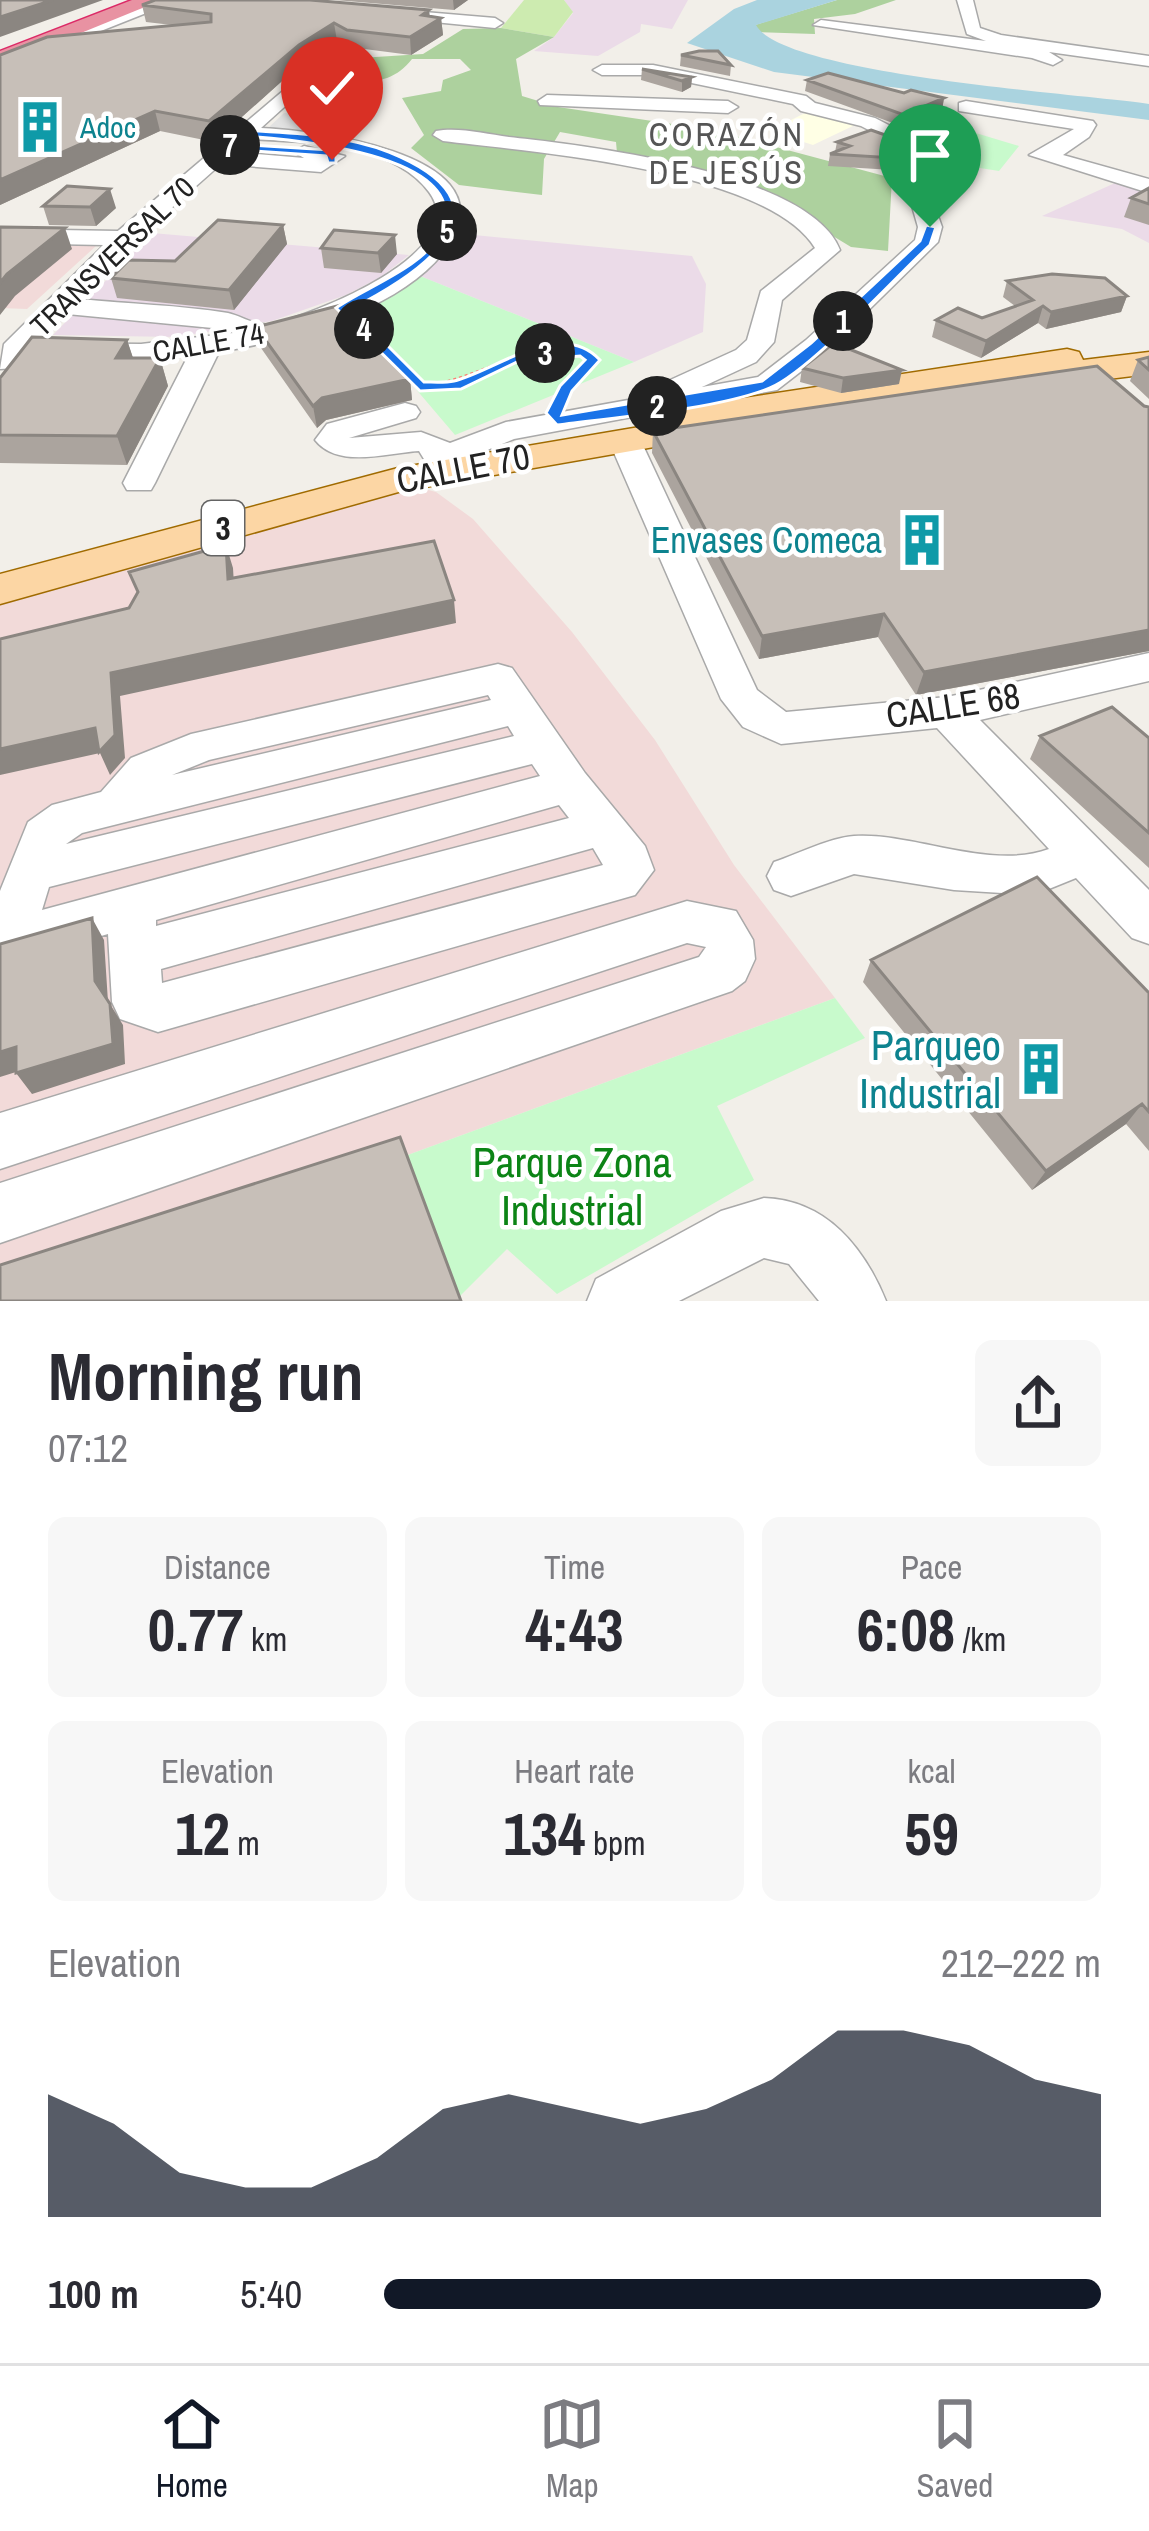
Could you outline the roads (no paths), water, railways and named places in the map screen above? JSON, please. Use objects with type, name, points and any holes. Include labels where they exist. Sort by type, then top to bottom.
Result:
[{"type":"highway","points":[[0,59],[135,0]]},
{"type":"highway","points":[[0,59],[151,0]]},
{"type":"main road","name":"CALLE 70","points":[[0,571],[443,462],[1078,357],[1149,351]]},
{"type":"main road","name":"CALLE 70","points":[[0,589],[443,462],[1106,381],[1149,363]]},
{"type":"street","points":[[0,59],[171,0]]},
{"type":"street","points":[[965,0],[973,31],[998,40],[1149,66]]},
{"type":"street","points":[[363,12],[495,23]]},
{"type":"street","points":[[821,25],[1036,53],[1053,60]]},
{"type":"street","name":"TRANSVERSAL 70","points":[[7,361],[124,238],[337,50]]},
{"type":"street","points":[[948,57],[1149,66]]},
{"type":"street","points":[[405,412],[338,431],[331,440],[340,448],[432,442],[443,462],[506,430],[744,391],[782,375],[926,242],[930,227],[904,140],[868,122],[808,107],[800,100],[652,70],[602,70]]},
{"type":"street","points":[[609,101],[610,90],[624,70]]},
{"type":"street","points":[[547,101],[710,105],[787,115],[808,107]]},
{"type":"street","points":[[966,107],[1086,125],[1082,133],[1043,156],[1149,186]]},
{"type":"street","points":[[260,116],[344,124],[334,130],[290,127]]},
{"type":"street","points":[[443,135],[682,169],[752,196],[824,238],[829,250],[770,297],[760,342],[746,356],[698,381],[557,421]]},
{"type":"street","name":"CALLE 74","points":[[7,361],[208,345],[261,334],[343,308],[398,280],[447,235],[444,196],[410,166],[354,145],[228,146]]},
{"type":"street","points":[[0,236],[124,238]]},
{"type":"street","points":[[58,305],[227,321],[261,334]]},
{"type":"street","points":[[139,483],[208,345]]},
{"type":"street","name":"CALLE 68","points":[[624,440],[741,699],[758,716],[781,728],[947,712],[1149,667]]},
{"type":"street","points":[[130,931],[138,1002],[158,1008],[618,881],[630,870],[629,860],[498,678],[163,759],[146,770],[115,806],[68,818],[44,835],[3,942],[130,931],[545,746]]},
{"type":"street","points":[[947,712],[1149,923]]},
{"type":"street","points":[[31,872],[545,746]]},
{"type":"street","points":[[791,876],[854,855],[955,870],[1034,875],[1084,855]]},
{"type":"street","points":[[0,1141],[687,922],[702,920],[718,926],[731,941],[733,956],[727,968],[714,976],[0,1213]]},
{"type":"street","points":[[618,1301],[761,1226],[788,1229],[817,1244],[855,1301]]},
{"type":"water","points":[[757,0],[837,0],[756,25],[778,42],[820,57],[938,79],[1149,104],[1149,120],[774,72],[687,43],[734,9]]},
{"type":"place","name":"Adoc","points":[[40,127]]},
{"type":"place","name":"Envases Comeca","points":[[922,540]]},
{"type":"place","name":"Parqueo Industrial","points":[[1041,1069]]},
{"type":"district","name":"CORAZÓN DE JESÚS","points":[[727,153]]},
{"type":"park label","name":"Parque Zona Industrial","points":[[572,1186]]}]
